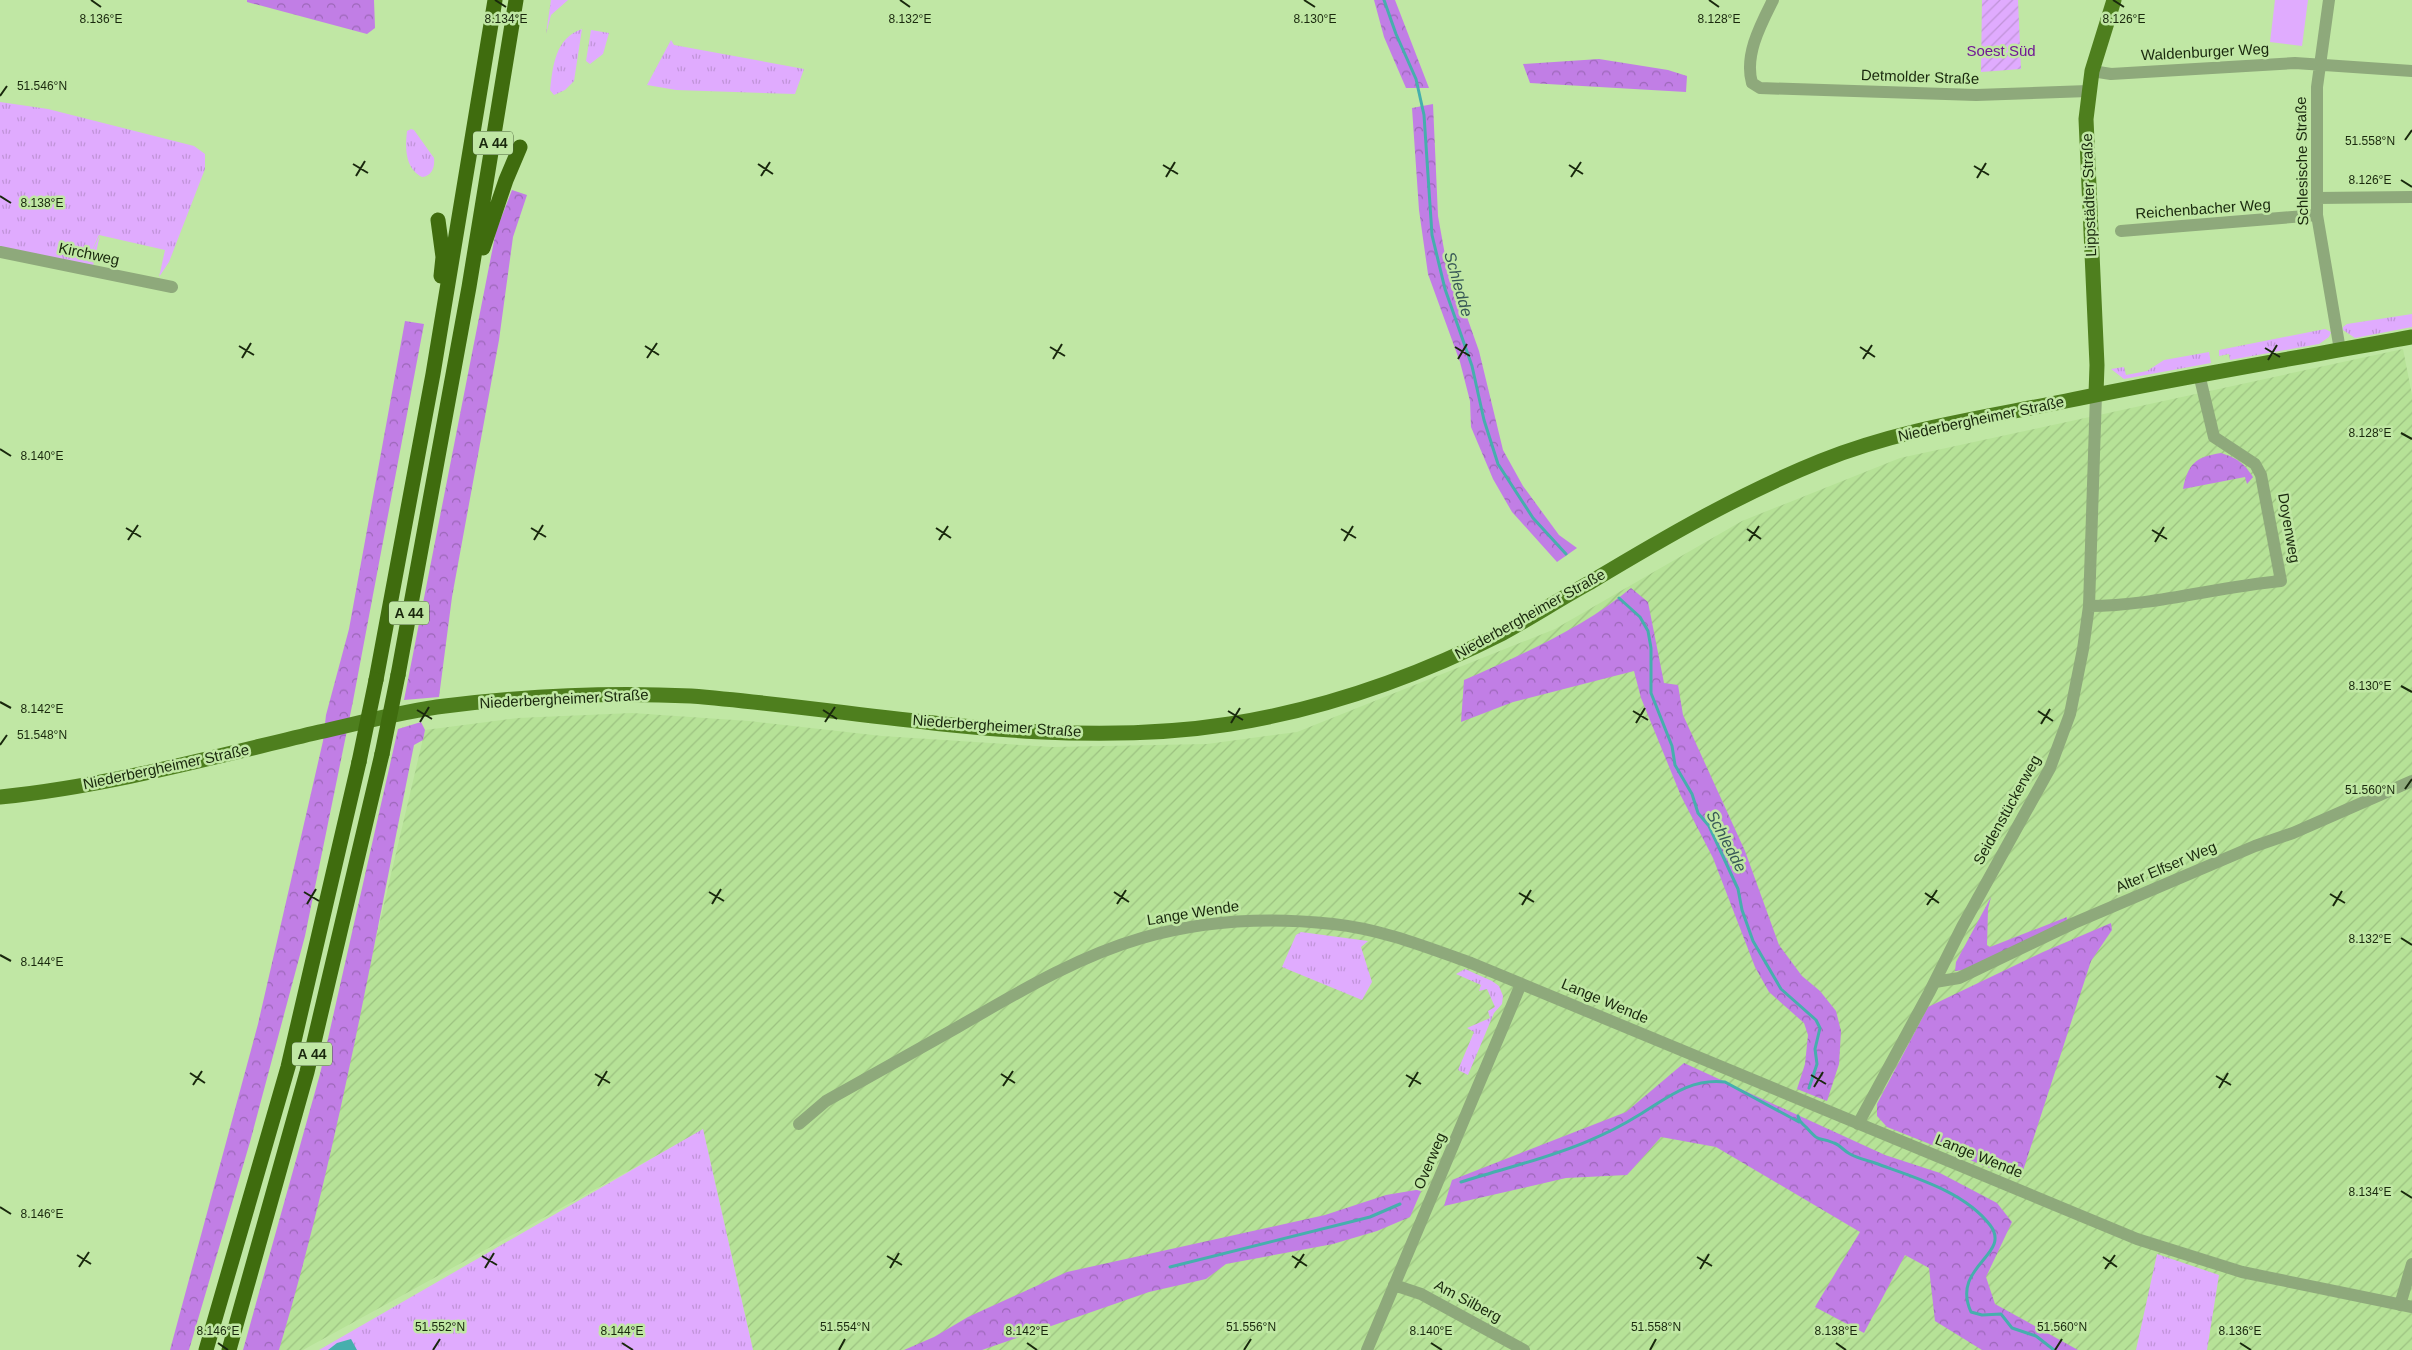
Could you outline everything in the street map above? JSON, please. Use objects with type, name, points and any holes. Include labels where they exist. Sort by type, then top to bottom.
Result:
[{"type":"highway","name":"A 44","points":[[206,1350],[288,1068],[376,680],[439,335],[444,282],[495,0]]},
{"type":"highway","name":"A 44","points":[[229,1350],[307,1072],[382,754],[469,287],[516,0]]},
{"type":"highway","points":[[469,287],[506,180],[520,148]]},
{"type":"highway","points":[[438,220],[444,282]]},
{"type":"main road","name":"Lippstädter Straße","points":[[2096,394],[2097,365],[2086,147],[2088,92],[2092,71],[2114,0]]},
{"type":"main road","name":"Niederbergheimer Straße","points":[[0,797],[92,784],[358,723],[444,706],[567,696],[650,694],[706,697],[1060,734],[1152,732],[1230,724],[1345,698],[1444,662],[1507,630],[1727,503],[1821,461],[1888,438],[1938,425],[2199,374],[2412,337]]},
{"type":"street","name":"Detmolder Straße","points":[[1773,0],[1752,48],[1750,76],[1752,83],[1760,88],[1976,95],[2088,92]]},
{"type":"street","name":"Schlesische Straße","points":[[2329,0],[2317,87],[2316,198],[2317,216],[2340,350]]},
{"type":"street","name":"Waldenburger Weg","points":[[2092,71],[2111,74],[2295,63],[2412,71]]},
{"type":"street","points":[[2316,198],[2412,197]]},
{"type":"street","name":"Reichenbacher Weg","points":[[2121,231],[2317,216]]},
{"type":"street","name":"Kirchweg","points":[[0,252],[172,288]]},
{"type":"street","name":"Doyenweg","points":[[2089,606],[2120,606],[2198,592],[2281,581],[2264,484],[2259,469],[2240,453],[2214,437],[2199,374]]},
{"type":"street","name":"Seidenstückerweg","points":[[1858,1124],[1962,927],[2050,768],[2070,714],[2083,650],[2089,606],[2096,394]]},
{"type":"street","name":"Alter Elfser Weg","points":[[1934,982],[1960,978],[2074,923],[2255,846],[2293,833],[2412,781]]},
{"type":"street","name":"Lange Wende","points":[[799,1124],[826,1101],[1022,989],[1079,962],[1140,938],[1172,930],[1230,921],[1263,920],[1333,924],[1420,944],[2137,1239],[2242,1272],[2406,1306]]},
{"type":"street","name":"Overweg","points":[[1367,1350],[1521,984]]},
{"type":"street","points":[[2406,1306],[2412,1264]]},
{"type":"street","name":"Am Silberg","points":[[1394,1285],[1421,1294],[1524,1350]]},
{"type":"shaded area","points":[[2403,349],[2412,395],[2412,1350],[753,1350],[703,1130],[303,1350],[279,1350],[425,730],[518,718],[632,713],[749,721],[882,736],[1052,747],[1207,744],[1297,732],[1555,629],[1742,521],[1900,458]]},
{"type":"green space","points":[[247,0],[374,0],[375,28],[367,34],[247,2]]},
{"type":"green space","points":[[551,0],[568,0],[551,15],[546,34]]},
{"type":"green space","points":[[1374,0],[1395,0],[1429,88],[1406,88],[1384,37]]},
{"type":"green space","name":"Soest Süd","points":[[1982,0],[2018,0],[2021,69],[1981,72]]},
{"type":"green space","points":[[2275,0],[2308,0],[2302,46],[2270,42]]},
{"type":"green space","points":[[582,29],[574,81],[565,90],[554,95],[550,90],[557,54],[566,39]]},
{"type":"green space","points":[[591,30],[609,33],[603,54],[590,64],[586,61]]},
{"type":"green space","points":[[671,40],[674,45],[804,69],[795,94],[676,90],[647,85]]},
{"type":"green space","points":[[1599,59],[1668,70],[1687,76],[1686,92],[1530,83],[1523,64]]},
{"type":"green space","points":[[0,102],[48,109],[194,146],[205,154],[205,169],[169,262],[159,277],[165,250],[100,235],[93,266],[0,247]]},
{"type":"green space","points":[[1433,104],[1438,216],[1445,255],[1479,351],[1503,450],[1523,486],[1559,535],[1577,548],[1557,562],[1512,512],[1493,479],[1471,427],[1470,401],[1460,362],[1428,274],[1419,210],[1412,108]]},
{"type":"green space","points":[[414,130],[434,158],[432,170],[428,175],[422,177],[412,169],[407,157],[407,131]]},
{"type":"green space","points":[[512,190],[527,195],[513,237],[499,340],[452,597],[439,697],[404,700],[496,231]]},
{"type":"green space","points":[[2412,314],[2412,327],[2355,338],[2343,330],[2343,327],[2347,324]]},
{"type":"green space","points":[[405,321],[424,324],[353,701],[305,936],[250,1142],[189,1350],[170,1350],[258,1024],[323,741],[326,715],[349,629]]},
{"type":"green space","points":[[2325,329],[2331,332],[2329,337],[2319,344],[2230,360],[2229,354],[2219,356],[2219,350]]},
{"type":"green space","points":[[2209,352],[2211,363],[2124,379],[2111,369],[2124,367],[2126,375],[2147,371],[2164,360]]},
{"type":"green space","points":[[2221,453],[2236,459],[2246,468],[2253,477],[2247,484],[2245,477],[2183,489],[2187,473],[2194,463],[2205,457]]},
{"type":"green space","points":[[1631,588],[1648,602],[1664,683],[1678,685],[1683,715],[1745,851],[1779,945],[1802,976],[1820,991],[1836,1011],[1841,1031],[1839,1064],[1827,1101],[1797,1089],[1805,1064],[1808,1035],[1804,1023],[1769,992],[1755,967],[1713,858],[1681,796],[1641,698],[1634,671],[1513,702],[1461,722],[1464,680],[1551,640],[1613,602]]},
{"type":"green space","points":[[421,722],[425,730],[423,740],[414,745],[337,1125],[300,1275],[279,1350],[243,1350],[320,1074],[398,729]]},
{"type":"green space","points":[[1991,897],[1988,909],[1987,945],[1990,947],[2067,917],[2067,921],[1963,970],[1955,971],[1956,962]]},
{"type":"green space","points":[[2111,923],[2112,930],[2091,961],[2020,1180],[1887,1127],[1877,1116],[1877,1104],[1928,1007],[2043,952]]},
{"type":"green space","points":[[1301,932],[1368,941],[1361,947],[1372,982],[1362,1000],[1282,967],[1296,935]]},
{"type":"green space","points":[[1465,969],[1492,981],[1499,986],[1503,996],[1502,1004],[1494,1013],[1468,1075],[1458,1070],[1474,1032],[1467,1028],[1490,1018],[1488,1011],[1495,1007],[1487,989],[1479,991],[1481,985],[1456,974]]},
{"type":"green space","points":[[1684,1063],[1885,1155],[1940,1173],[1997,1203],[2012,1222],[1986,1277],[1995,1304],[2078,1350],[1982,1350],[1935,1321],[1929,1268],[1905,1255],[1864,1333],[1815,1307],[1860,1232],[1716,1147],[1661,1137],[1627,1175],[1566,1178],[1444,1206],[1452,1180],[1626,1112]]},
{"type":"green space","points":[[703,1129],[753,1350],[319,1350]]},
{"type":"green space","points":[[1422,1189],[1410,1217],[1377,1231],[1333,1244],[1226,1264],[1206,1279],[1149,1292],[982,1350],[904,1350],[934,1337],[968,1317],[1067,1272],[1325,1215],[1386,1195]]},
{"type":"green space","points":[[2157,1254],[2219,1275],[2207,1350],[2136,1350]]},
{"type":"water","points":[[351,1339],[357,1350],[328,1350],[337,1343]]},
{"type":"waterway","name":"Schledde","points":[[1384,0],[1396,34],[1416,79],[1424,115],[1432,235],[1445,289],[1472,366],[1484,420],[1498,464],[1533,518],[1566,554]]},
{"type":"waterway","name":"Schledde","points":[[1619,598],[1640,617],[1648,631],[1651,648],[1651,693],[1672,746],[1675,765],[1692,794],[1698,813],[1709,826],[1738,889],[1742,910],[1753,941],[1781,989],[1816,1020],[1820,1028],[1815,1049],[1817,1064],[1809,1088]]},
{"type":"waterway","points":[[1461,1182],[1541,1158],[1588,1141],[1627,1122],[1669,1096],[1701,1083],[1725,1082],[1799,1122]]},
{"type":"waterway","name":"Schledde","points":[[1798,1116],[1799,1120],[1817,1138],[1836,1144],[1856,1157],[1937,1186],[1979,1213],[1990,1225],[1995,1235],[1994,1245],[1989,1254],[1974,1272],[1968,1283],[1967,1296],[1971,1312],[1982,1315],[2001,1314],[2012,1328],[2036,1336],[2054,1350]]},
{"type":"waterway","points":[[1170,1267],[1370,1217],[1400,1204]]}]
